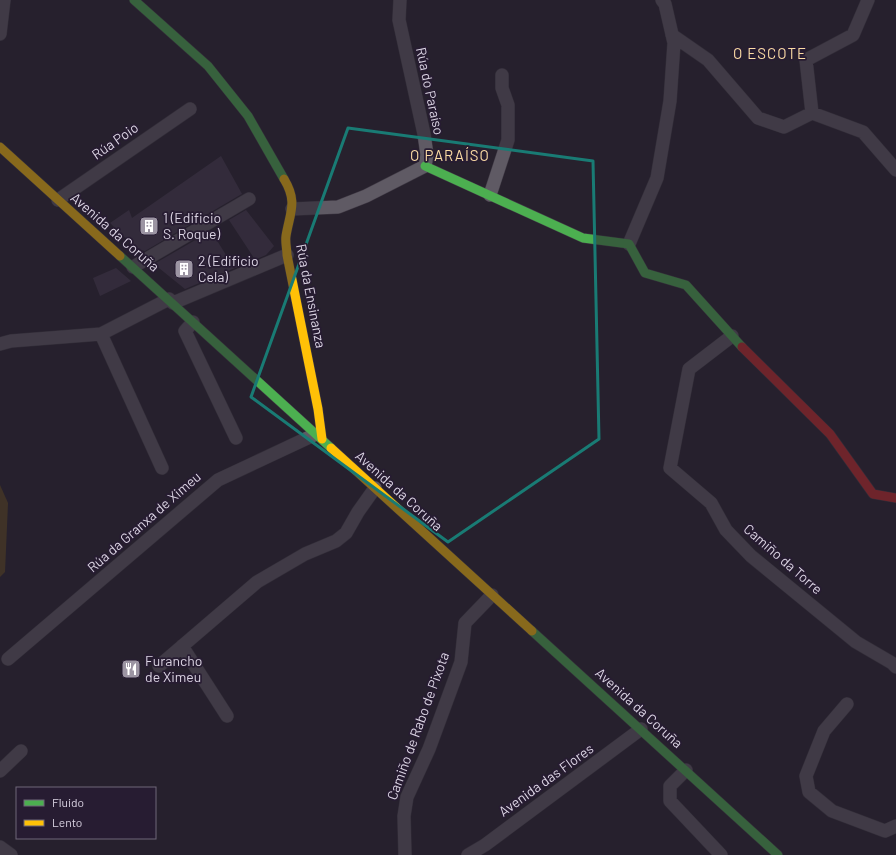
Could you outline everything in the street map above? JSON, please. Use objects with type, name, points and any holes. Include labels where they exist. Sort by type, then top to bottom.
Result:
[{"type":"street","points":[[0,34],[4,0]]},
{"type":"street","name":"Rúa da Ensinanza","points":[[134,0],[208,66],[248,116],[292,196],[292,210],[286,237],[287,255],[318,409],[319,437]]},
{"type":"street","name":"Rúa do Paraíso","points":[[400,0],[399,20],[424,134],[427,155],[426,166]]},
{"type":"street","points":[[629,244],[657,178],[670,102],[674,43],[665,4],[662,0]]},
{"type":"street","points":[[812,113],[806,60],[853,35],[868,0]]},
{"type":"street","points":[[672,35],[708,60],[758,118],[784,127],[812,113],[863,132],[896,170]]},
{"type":"street","points":[[490,195],[508,140],[508,105],[502,88],[502,75]]},
{"type":"street","name":"Rúa Poio","points":[[58,200],[190,109]]},
{"type":"street","name":"Avenida da Coruña","points":[[0,147],[778,855]]},
{"type":"street","points":[[292,210],[338,207],[366,196],[426,166],[583,238],[629,244]]},
{"type":"street","points":[[133,267],[249,199]]},
{"type":"street","points":[[629,244],[645,273],[686,285],[747,353],[830,434],[873,494],[896,498]]},
{"type":"street","points":[[0,344],[11,341],[101,334],[171,301],[287,255]]},
{"type":"street","points":[[193,322],[185,331],[236,438]]},
{"type":"street","points":[[101,334],[162,468]]},
{"type":"street","name":"Camiño da Torre","points":[[732,336],[689,369],[670,468],[711,503],[726,530],[751,556],[856,642],[892,663],[896,667]]},
{"type":"street","name":"Rúa da Granxa de Ximeu","points":[[8,659],[218,480],[319,437]]},
{"type":"street","points":[[159,666],[257,582],[305,554],[336,541],[346,533],[358,512],[375,488]]},
{"type":"street","name":"Camiño de Rabo de Pixota","points":[[405,855],[404,816],[407,796],[429,749],[461,662],[465,623],[492,595]]},
{"type":"street","points":[[182,646],[227,716]]},
{"type":"street","points":[[847,704],[824,730],[806,776],[809,792],[832,811],[885,831],[896,826]]},
{"type":"street","name":"Avenida das Flores","points":[[468,855],[485,845],[641,729]]},
{"type":"street","points":[[0,771],[21,751]]},
{"type":"street","points":[[686,770],[670,786],[670,801],[721,855]]},
{"type":"street","points":[[0,847],[10,855]]},
{"type":"highlighted area","points":[[348,128],[593,161],[599,439],[448,542],[251,397]]},
{"type":"shaded area","points":[[0,485],[8,503],[5,572],[0,577]]},
{"type":"building","points":[[221,156],[242,194],[145,251],[137,249],[110,223],[129,210],[132,218]]},
{"type":"building","points":[[246,210],[274,246],[266,255],[185,289],[154,264],[211,231],[231,263],[254,258],[229,220]]},
{"type":"building","points":[[116,268],[131,281],[100,296],[93,278]]},
{"type":"traffic: fast","points":[[134,0],[208,66],[248,116],[284,179]]},
{"type":"traffic: fast","points":[[425,166],[583,238],[629,244],[645,273],[686,285],[742,347]]},
{"type":"traffic: fast","points":[[120,256],[331,448]]},
{"type":"traffic: fast","points":[[532,631],[778,855]]},
{"type":"traffic: slow","points":[[0,147],[120,256]]},
{"type":"traffic: slow","points":[[284,179],[291,194],[292,201],[286,238],[287,255],[318,409],[322,439]]},
{"type":"traffic: slow","points":[[331,448],[532,631]]},
{"type":"traffic: jam","points":[[742,347],[830,434],[873,494],[896,498]]},
{"type":"place","name":"1 (Edificio S. Roque)","points":[[149,226]]},
{"type":"place","name":"2 (Edificio Cela)","points":[[184,269]]},
{"type":"place","name":"Furancho de Ximeu","points":[[131,669]]},
{"type":"district","name":"O ESCOTE","points":[[770,54]]},
{"type":"district","name":"O PARAÍSO","points":[[450,156]]}]
